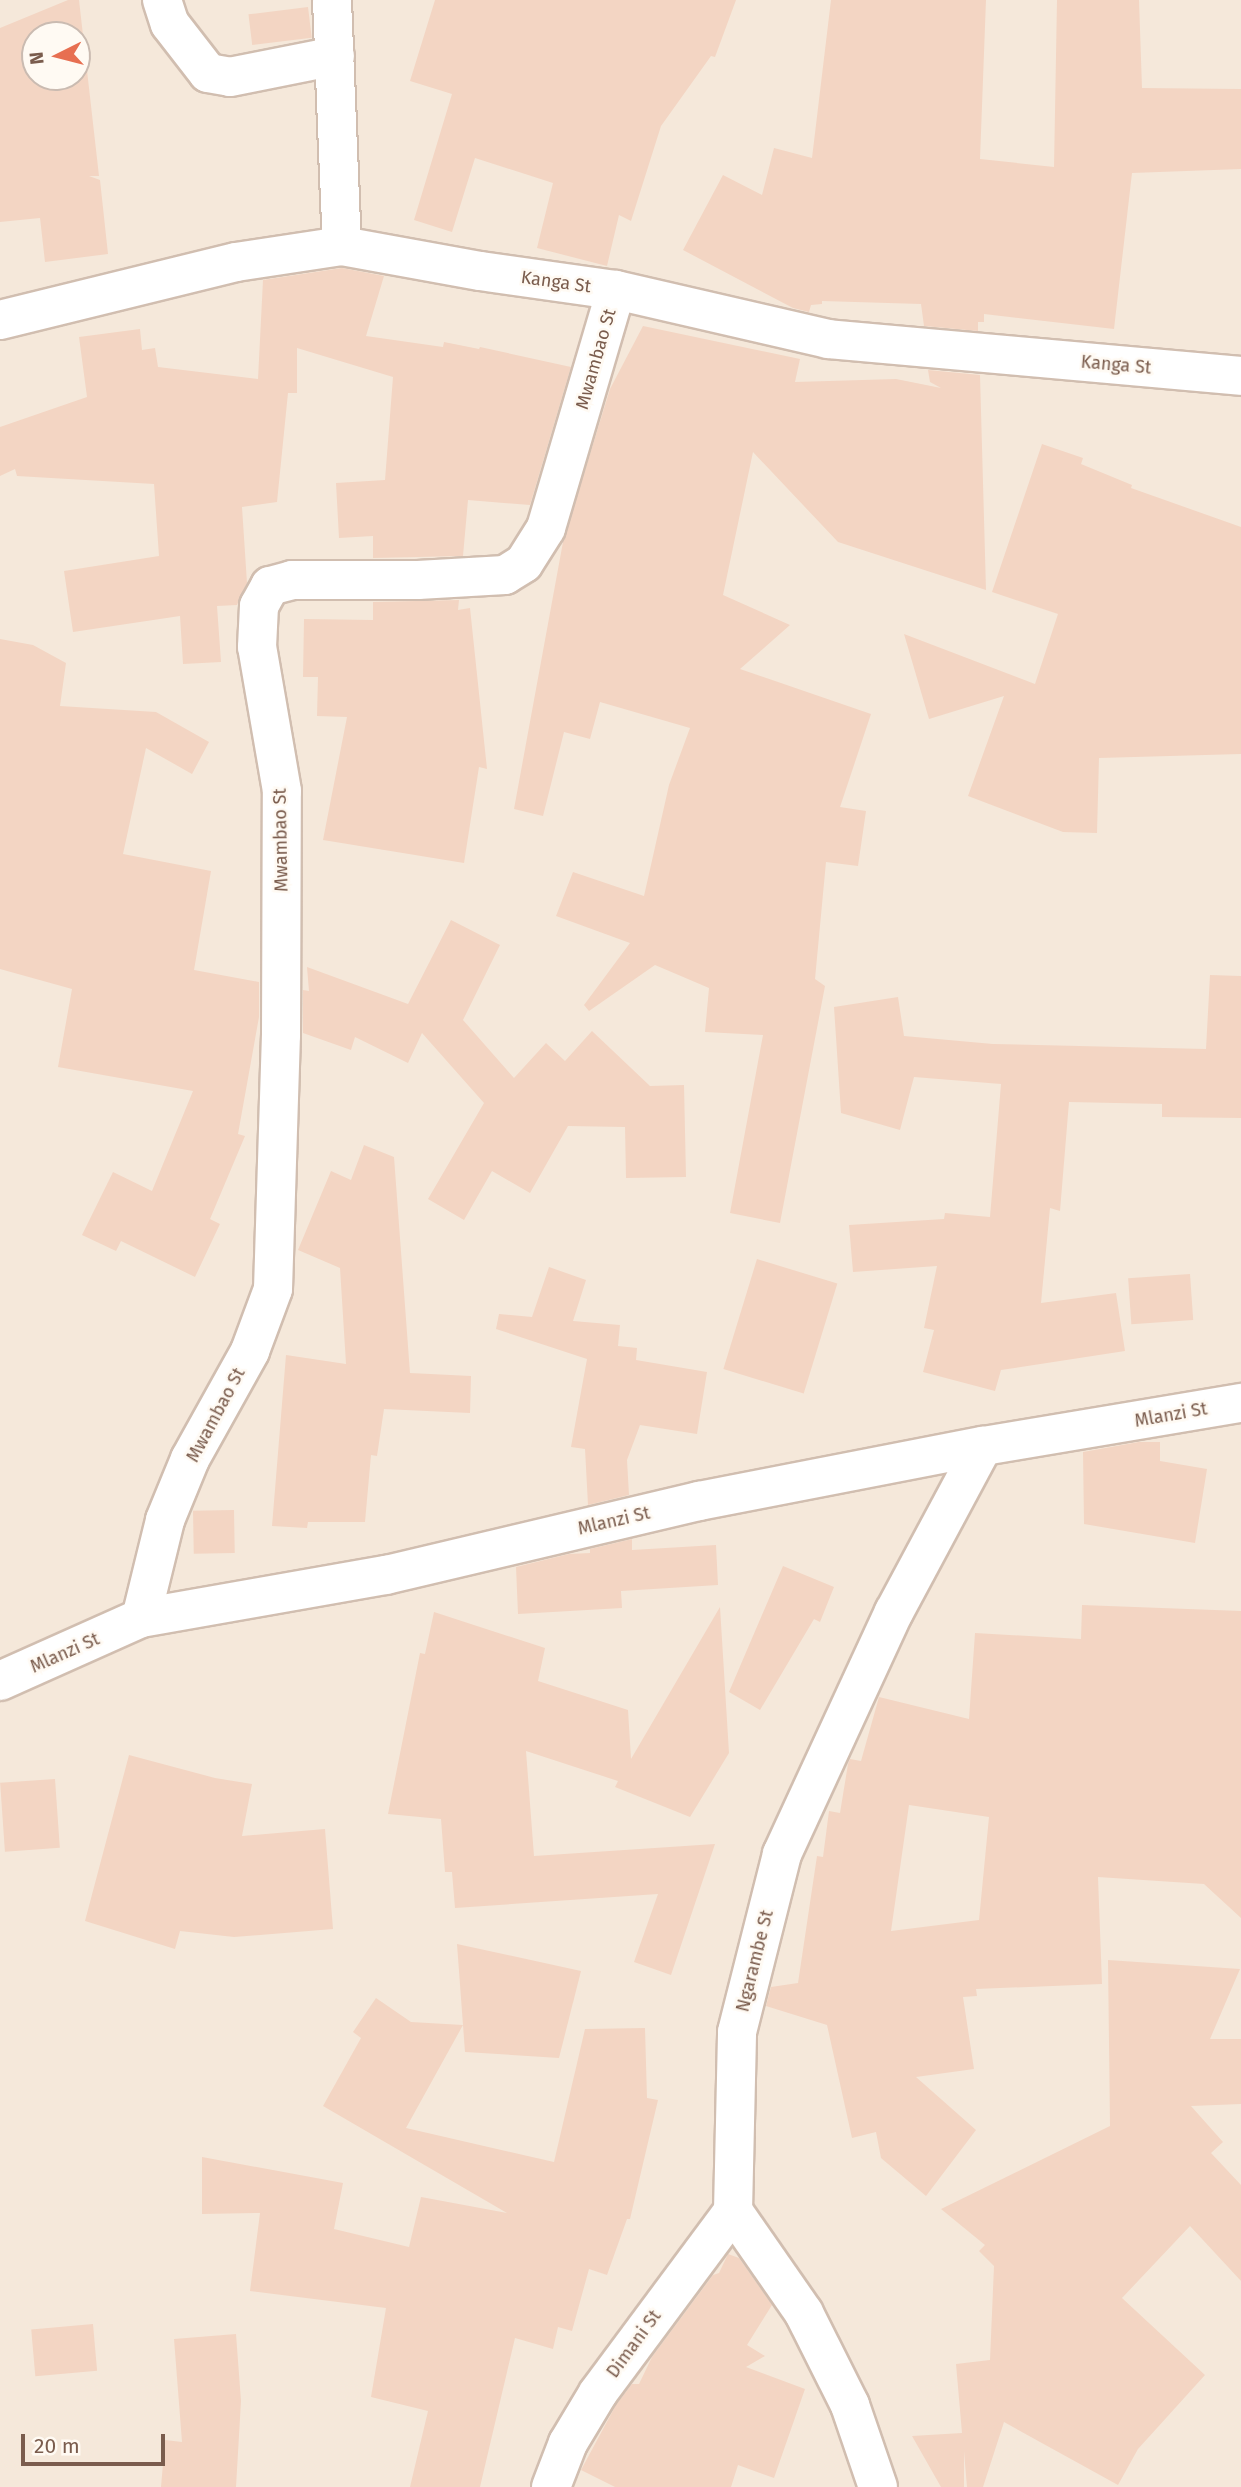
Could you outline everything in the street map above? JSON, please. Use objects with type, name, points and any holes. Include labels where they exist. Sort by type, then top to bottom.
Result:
[{"type":"street","points":[[162,0],[170,24],[208,73],[230,77],[335,56]]},
{"type":"street","points":[[332,0],[342,246]]},
{"type":"street","name":"Kanga St","points":[[0,320],[236,262],[342,246],[480,271],[616,290],[828,339],[1241,376]]},
{"type":"street","name":"Mwambao St","points":[[141,1618],[165,1520],[190,1459],[250,1351],[273,1289],[281,1035],[282,791],[257,647],[259,606],[270,586],[292,580],[418,580],[505,575],[524,563],[546,528],[616,290]]},
{"type":"street","name":"Mlanzi St","points":[[0,1681],[141,1618],[386,1575],[699,1502],[983,1446],[1241,1403]]},
{"type":"street","name":"Ngarambe St","points":[[733,2211],[737,2032],[782,1854],[894,1612],[983,1446]]},
{"type":"street","points":[[733,2211],[804,2313],[850,2405],[878,2487]]},
{"type":"street","name":"Dimani St","points":[[551,2487],[568,2443],[598,2393],[733,2211]]},
{"type":"shaded area","points":[[0,0],[1241,0],[1241,2487],[0,2487]]},
{"type":"building","points":[[68,0],[79,0],[81,21],[21,21],[21,91],[89,91],[99,176],[89,176],[100,180],[108,254],[45,262],[40,218],[0,222],[0,28]]},
{"type":"building","points":[[435,0],[736,0],[715,57],[711,56],[661,126],[631,221],[619,215],[607,266],[537,248],[553,183],[475,158],[452,232],[414,220],[452,94],[410,81]]},
{"type":"building","points":[[831,0],[986,0],[980,159],[1054,167],[1057,0],[1139,0],[1142,88],[1241,89],[1241,169],[1132,173],[1114,329],[984,314],[984,322],[978,322],[978,331],[924,326],[921,304],[822,301],[822,304],[811,305],[809,312],[793,308],[683,250],[723,175],[762,195],[774,148],[812,158]]},
{"type":"building","points":[[308,7],[312,38],[252,45],[248,14]]},
{"type":"building","points":[[342,268],[384,276],[366,336],[443,347],[444,342],[479,349],[480,347],[571,367],[530,505],[468,500],[463,556],[373,558],[373,536],[339,538],[336,483],[385,480],[393,377],[297,348],[297,393],[288,393],[277,502],[242,507],[247,583],[237,605],[217,606],[221,662],[183,664],[180,616],[73,632],[64,571],[159,556],[154,484],[17,476],[15,469],[0,476],[0,427],[87,397],[79,337],[140,329],[142,350],[155,348],[158,367],[258,379],[263,280]]},
{"type":"building","points":[[643,326],[800,359],[795,382],[896,379],[941,388],[930,382],[928,370],[980,375],[986,590],[838,542],[753,452],[723,595],[790,625],[740,669],[871,714],[840,807],[866,811],[858,866],[826,862],[815,979],[825,986],[780,1223],[730,1213],[763,1035],[705,1032],[709,988],[655,965],[589,1011],[584,1005],[630,943],[556,916],[573,872],[644,896],[669,785],[690,728],[600,702],[590,739],[564,732],[543,816],[514,809],[563,542],[610,389]]},
{"type":"building","points":[[1042,444],[1083,458],[1081,464],[1132,485],[1131,488],[1241,527],[1241,754],[1099,758],[1097,833],[1063,832],[968,796],[1004,696],[929,719],[904,634],[1035,684],[1058,614],[992,592]]},
{"type":"building","points":[[459,600],[458,610],[470,608],[487,769],[479,767],[464,863],[323,840],[347,717],[317,716],[318,677],[303,677],[304,619],[373,620],[373,602]]},
{"type":"building","points":[[0,639],[33,645],[66,663],[60,706],[156,712],[209,742],[192,774],[146,748],[123,854],[211,871],[194,970],[259,982],[259,1017],[238,1134],[245,1136],[210,1219],[220,1224],[195,1277],[121,1241],[116,1251],[82,1235],[113,1172],[152,1191],[193,1091],[58,1067],[72,989],[0,969]]},
{"type":"building","points":[[451,920],[500,945],[463,1020],[514,1078],[546,1043],[565,1061],[592,1031],[650,1086],[684,1085],[686,1177],[626,1178],[625,1127],[568,1126],[530,1193],[492,1171],[464,1220],[428,1199],[484,1103],[422,1033],[408,1063],[355,1037],[351,1050],[303,1033],[303,990],[309,991],[307,967],[408,1004]]},
{"type":"building","points":[[1210,975],[1241,976],[1241,1118],[1162,1117],[1162,1104],[1069,1102],[1060,1211],[1050,1208],[1041,1303],[1116,1293],[1125,1351],[1001,1370],[995,1391],[923,1372],[934,1330],[924,1328],[937,1266],[853,1272],[849,1225],[944,1219],[945,1213],[990,1217],[1001,1084],[914,1077],[900,1130],[841,1113],[834,1007],[898,997],[904,1036],[993,1044],[1206,1049]]},
{"type":"building","points":[[364,1145],[394,1157],[410,1373],[471,1376],[470,1413],[384,1409],[377,1456],[371,1455],[365,1522],[308,1522],[307,1528],[272,1526],[286,1355],[346,1364],[340,1268],[298,1250],[331,1171],[351,1180]]},
{"type":"building","points":[[757,1259],[837,1284],[804,1394],[723,1369]]},
{"type":"building","points":[[549,1267],[586,1280],[573,1321],[620,1325],[618,1346],[637,1348],[636,1360],[707,1372],[697,1434],[640,1425],[627,1460],[629,1495],[588,1505],[585,1449],[571,1447],[587,1359],[496,1329],[499,1314],[532,1317]]},
{"type":"building","points":[[1190,1274],[1193,1320],[1131,1324],[1128,1278]]},
{"type":"building","points":[[1139,1442],[1160,1442],[1160,1461],[1207,1469],[1195,1543],[1084,1524],[1083,1452]]},
{"type":"building","points":[[234,1510],[235,1553],[194,1554],[193,1511]]},
{"type":"building","points":[[632,1539],[632,1550],[716,1545],[718,1585],[621,1591],[622,1608],[518,1614],[516,1567],[569,1554],[590,1553],[590,1549]]},
{"type":"building","points":[[783,1566],[834,1587],[820,1622],[814,1619],[760,1710],[729,1692]]},
{"type":"building","points":[[1082,1605],[1241,1611],[1241,1918],[1204,1884],[1098,1877],[1102,1984],[976,1989],[977,1996],[963,1997],[974,2069],[916,2077],[976,2130],[926,2196],[881,2158],[876,2132],[852,2138],[827,2025],[766,2006],[771,1987],[798,1983],[817,1856],[823,1857],[829,1811],[840,1813],[848,1764],[850,1759],[861,1761],[879,1697],[969,1719],[975,1633],[1081,1639]],"holes":[[[909,1805],[989,1817],[979,1920],[891,1931]]]},
{"type":"building","points":[[720,1607],[729,1753],[690,1817],[615,1787],[618,1781],[526,1751],[534,1856],[715,1844],[671,1975],[634,1962],[658,1894],[455,1908],[452,1872],[445,1872],[441,1819],[388,1814],[420,1653],[425,1654],[434,1612],[545,1648],[538,1681],[628,1710],[631,1759]]},
{"type":"building","points":[[129,1755],[215,1778],[252,1784],[242,1836],[325,1829],[333,1929],[234,1937],[180,1931],[175,1949],[85,1921]]},
{"type":"building","points":[[55,1779],[60,1848],[5,1852],[0,1783]]},
{"type":"building","points":[[457,1944],[581,1971],[559,2058],[465,2052]]},
{"type":"building","points":[[1108,1960],[1240,1969],[1210,2039],[1241,2039],[1241,2104],[1191,2106],[1223,2142],[1211,2153],[1241,2185],[1241,2281],[1190,2226],[1122,2298],[1205,2375],[1138,2449],[1118,2485],[1004,2422],[983,2487],[967,2487],[964,2451],[964,2487],[941,2487],[912,2436],[962,2433],[956,2364],[990,2360],[994,2266],[979,2251],[985,2245],[941,2209],[1110,2126]]},
{"type":"building","points":[[376,1998],[411,2022],[463,2025],[406,2128],[554,2162],[585,2029],[645,2028],[647,2098],[658,2100],[630,2219],[627,2219],[607,2275],[589,2269],[572,2331],[558,2327],[553,2349],[515,2338],[480,2487],[410,2487],[428,2411],[371,2397],[386,2308],[250,2291],[260,2213],[202,2214],[202,2157],[343,2183],[334,2229],[409,2247],[421,2197],[507,2213],[323,2106],[361,2038],[353,2032]]},
{"type":"building","points":[[728,2254],[739,2258],[772,2305],[747,2345],[765,2356],[746,2367],[805,2389],[774,2478],[738,2465],[731,2487],[615,2487],[581,2470],[616,2405],[632,2384],[639,2384],[652,2357],[713,2275],[719,2273]]},
{"type":"building","points":[[93,2324],[97,2371],[35,2376],[31,2329]]},
{"type":"building","points":[[236,2334],[241,2401],[236,2487],[161,2487],[165,2440],[182,2442],[174,2339]]}]
